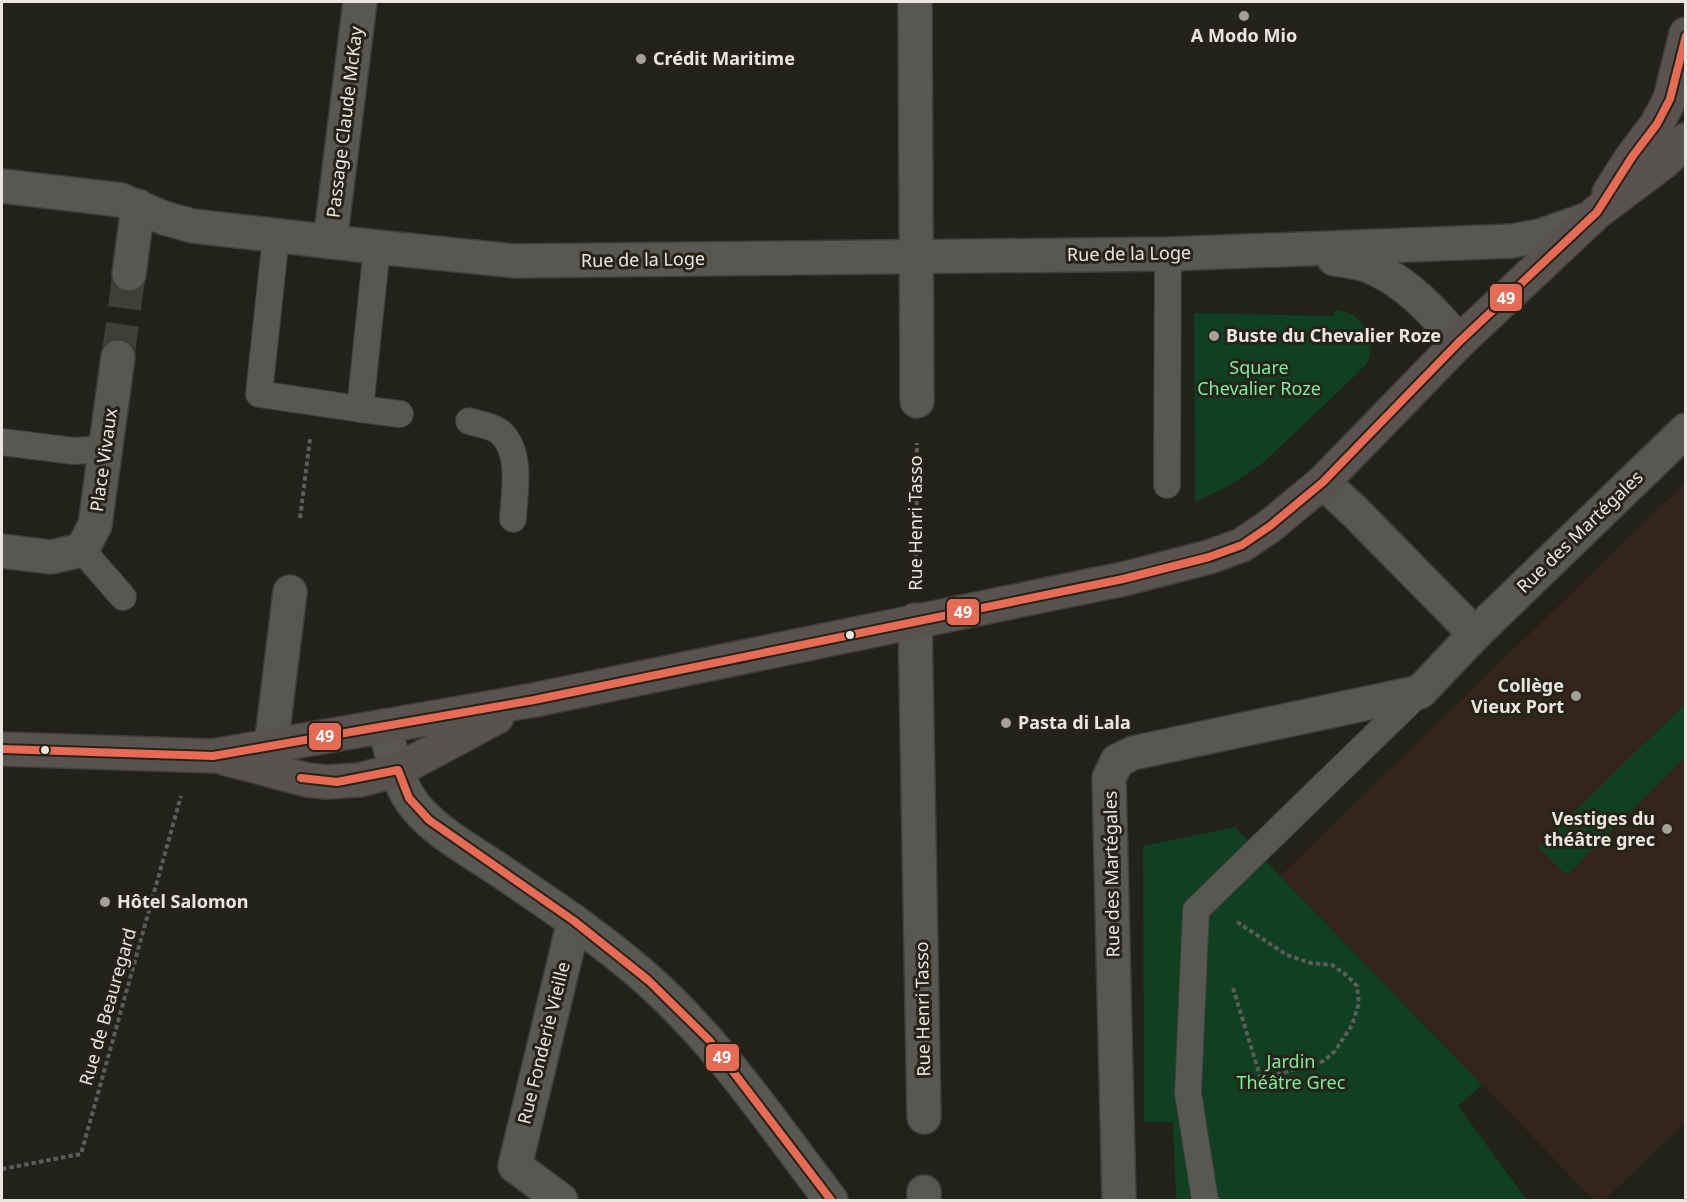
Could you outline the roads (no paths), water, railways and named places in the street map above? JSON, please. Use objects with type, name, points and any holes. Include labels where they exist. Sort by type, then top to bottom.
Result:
[{"type":"street","name":"Passage Claude McKay","points":[[330,242],[360,2]]},
{"type":"street","points":[[915,2],[918,401]]},
{"type":"street","points":[[1594,215],[1657,124],[1670,99],[1686,34]]},
{"type":"street","points":[[2,749],[203,755],[271,746],[534,700],[1123,579],[1209,557],[1242,544],[1270,526],[1323,482],[1459,342],[1594,215],[1665,161],[1686,140]]},
{"type":"street","name":"Rue de la Loge","points":[[2,186],[121,200],[164,218],[193,226],[377,248],[515,261],[1168,254],[1512,241],[1540,236],[1594,215]]},
{"type":"street","points":[[129,274],[138,206]]},
{"type":"street","name":"Rue de la Loge","points":[[1291,250],[1370,266],[1402,283],[1439,318],[1459,342]]},
{"type":"street","name":"Place Vivaux","points":[[82,550],[95,525],[118,357]]},
{"type":"street","name":"Rue des Martégales","points":[[1119,1200],[1110,778],[1117,761],[1133,753],[1420,692],[1475,634],[1686,430]]},
{"type":"street","points":[[1323,482],[1475,634]]},
{"type":"street","points":[[2,551],[51,557],[82,550]]},
{"type":"street","points":[[271,746],[290,592]]},
{"type":"street","name":"Rue Henri Tasso","points":[[915,620],[924,1117]]},
{"type":"street","points":[[203,755],[307,780],[326,782],[359,780],[398,770],[480,724],[534,700]]},
{"type":"street","points":[[384,726],[409,798],[429,820],[574,921],[648,980],[709,1040],[831,1200]]},
{"type":"street","name":"Rue Fonderie Vieille","points":[[561,1200],[515,1166],[574,921]]},
{"type":"lane","points":[[276,236],[259,394],[400,414]]},
{"type":"lane","points":[[360,409],[377,248]]},
{"type":"lane","points":[[1167,485],[1168,254]]},
{"type":"lane","points":[[469,421],[499,431],[512,447],[515,467],[513,519]]},
{"type":"lane","points":[[2,441],[74,451],[105,449]]},
{"type":"lane","points":[[82,550],[123,597]]},
{"type":"lane","points":[[1205,1200],[1188,1093],[1196,910],[1420,692]]},
{"type":"tunnel","points":[[118,357],[129,274]]},
{"type":"place","name":"A Modo Mio","points":[[1244,16]]},
{"type":"place","name":"Crédit Maritime","points":[[641,59]]},
{"type":"place","name":"Buste du Chevalier Roze","points":[[1214,336]]},
{"type":"place","name":"Collège Vieux Port","points":[[1576,696]]},
{"type":"place","name":"Pasta di Lala","points":[[1006,723]]},
{"type":"place","name":"Vestiges du théâtre grec","points":[[1667,829]]},
{"type":"place","name":"Hôtel Salomon","points":[[105,902]]},
{"type":"park label","name":"Square Chevalier Roze","points":[[1259,378]]},
{"type":"park label","name":"Jardin Théâtre Grec","points":[[1291,1072]]}]
